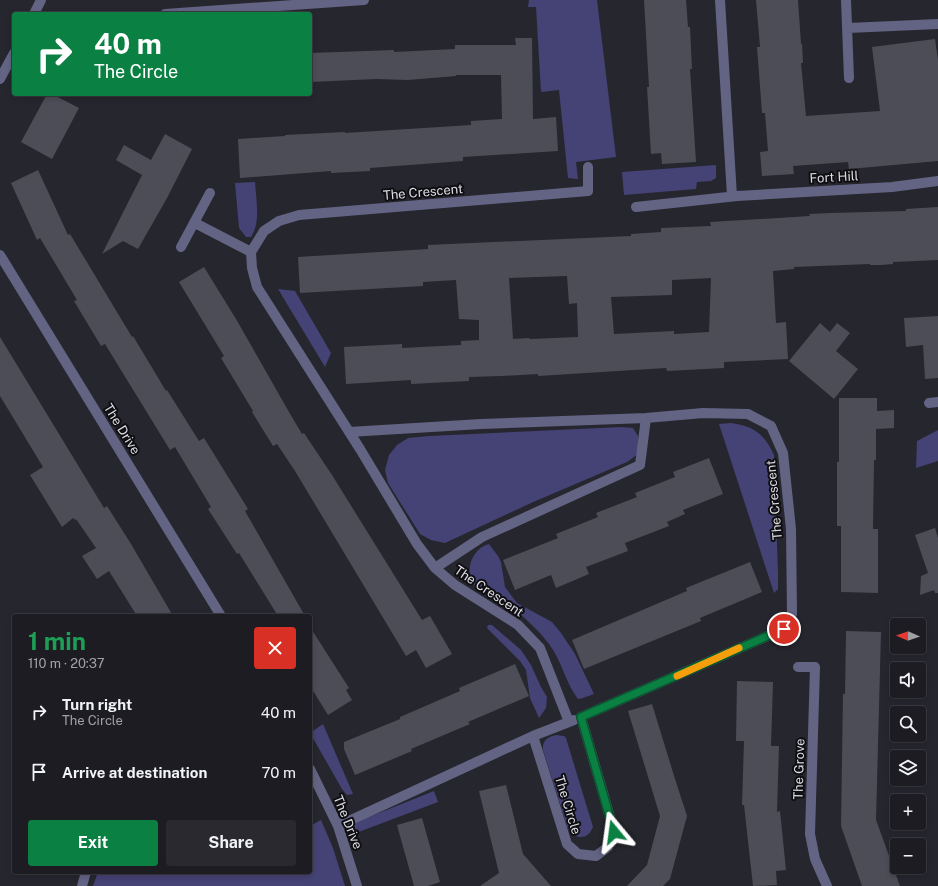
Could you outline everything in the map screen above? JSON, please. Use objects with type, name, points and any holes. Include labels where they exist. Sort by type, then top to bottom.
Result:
[{"type":"street","points":[[35,12],[42,0]]},
{"type":"street","points":[[190,12],[329,1],[364,0]]},
{"type":"street","points":[[720,0],[732,196]]},
{"type":"street","points":[[846,0],[849,78]]},
{"type":"street","points":[[848,28],[938,24]]},
{"type":"street","points":[[0,79],[12,57]]},
{"type":"street","name":"The Crescent","points":[[569,722],[540,648],[518,625],[454,585],[435,568],[417,544],[349,432],[257,287],[252,268],[251,252],[264,231],[279,221],[299,215],[588,191],[588,167]]},
{"type":"street","name":"Fort Hill","points":[[636,207],[732,196],[892,187],[938,181]]},
{"type":"street","points":[[181,247],[210,193]]},
{"type":"street","points":[[195,223],[251,252]]},
{"type":"street","name":"The Drive","points":[[0,255],[220,614]]},
{"type":"street","name":"The Crescent","points":[[349,432],[481,424],[646,418],[703,413],[748,414],[771,426],[783,453],[791,529],[792,614],[784,629],[581,717]]},
{"type":"street","name":"The Crescent","points":[[435,568],[482,537],[640,465],[646,418]]},
{"type":"street","name":"The Grove","points":[[798,667],[815,667],[810,834],[815,859],[826,886]]},
{"type":"street","points":[[338,826],[533,736],[581,717]]},
{"type":"street","name":"The Circle","points":[[533,736],[567,844],[578,854],[596,856],[608,847],[614,832],[581,717]]},
{"type":"street","name":"The Drive","points":[[312,773],[338,826],[358,886]]},
{"type":"street","points":[[82,886],[85,874]]},
{"type":"shaded area","points":[[529,0],[597,0],[616,157],[576,162],[578,179],[568,178],[559,90],[541,92],[536,7],[528,7]]},
{"type":"shaded area","points":[[716,165],[716,178],[711,181],[697,182],[696,189],[624,195],[622,172]]},
{"type":"shaded area","points":[[255,182],[257,211],[256,225],[251,237],[246,237],[239,228],[235,183]]},
{"type":"shaded area","points":[[278,289],[295,291],[331,353],[325,367]]},
{"type":"shaded area","points":[[731,423],[746,426],[757,432],[762,436],[774,455],[778,589],[774,593],[719,424]]},
{"type":"shaded area","points":[[621,427],[633,428],[638,436],[638,454],[627,462],[531,503],[445,543],[431,540],[420,534],[388,483],[385,470],[389,455],[397,445],[408,438]]},
{"type":"shaded area","points":[[938,430],[938,461],[916,468],[917,441]]},
{"type":"shaded area","points":[[489,544],[501,562],[505,587],[517,603],[552,622],[575,654],[594,694],[578,699],[570,686],[557,657],[539,632],[512,608],[499,599],[485,594],[477,589],[470,577],[471,563],[477,551]]},
{"type":"shaded area","points":[[488,625],[492,625],[521,650],[531,665],[547,697],[546,708],[539,718],[530,698],[526,670],[520,661],[487,628]]},
{"type":"shaded area","points":[[323,724],[353,794],[347,795],[342,789],[312,736],[312,732]]},
{"type":"shaded area","points":[[556,735],[564,736],[566,738],[593,827],[585,836],[578,837],[571,833],[568,829],[543,750],[544,742],[550,737]]},
{"type":"shaded area","points":[[434,791],[438,802],[348,836],[349,825]]},
{"type":"shaded area","points":[[321,820],[333,848],[345,886],[93,886],[97,874],[312,874],[312,825]]},
{"type":"building","points":[[644,0],[686,0],[688,27],[690,27],[692,69],[690,69],[696,162],[662,164],[661,153],[651,154]]},
{"type":"building","points":[[756,0],[798,0],[803,63],[801,63],[806,116],[880,111],[872,47],[935,39],[938,60],[938,161],[849,169],[848,162],[793,166],[794,174],[762,176],[760,152],[768,151],[765,113],[762,113],[757,47],[760,47]]},
{"type":"building","points":[[515,38],[532,38],[533,119],[556,117],[558,151],[463,157],[463,161],[370,168],[370,171],[331,173],[331,171],[240,178],[238,139],[471,125],[471,121],[502,119],[501,75],[456,75],[408,80],[376,79],[312,82],[312,53],[394,50],[394,52],[455,49],[455,45],[516,45]]},
{"type":"building","points":[[46,96],[56,96],[79,108],[52,159],[21,142]]},
{"type":"building","points":[[165,134],[192,149],[167,198],[138,249],[123,241],[102,254],[142,175],[116,160],[124,145],[151,160]]},
{"type":"building","points":[[38,170],[68,235],[70,234],[132,337],[133,336],[166,391],[167,390],[199,441],[204,438],[248,509],[245,511],[304,614],[277,614],[239,553],[237,554],[208,509],[211,507],[175,447],[170,450],[105,344],[101,346],[74,301],[77,300],[40,238],[37,240],[11,183]]},
{"type":"building","points":[[938,207],[938,260],[893,262],[893,264],[881,265],[870,264],[794,267],[794,269],[773,271],[776,323],[786,322],[788,359],[724,362],[724,368],[667,371],[666,368],[538,376],[538,374],[469,377],[469,381],[411,384],[411,380],[346,384],[344,347],[402,344],[402,348],[461,345],[461,341],[479,340],[479,320],[459,319],[456,280],[423,282],[423,286],[300,293],[298,257],[428,249],[428,245],[631,236],[631,234],[661,232],[661,228],[711,226],[710,222],[810,216],[809,214],[906,211],[906,209]],"holes":[[[567,276],[569,304],[577,303],[578,337],[513,339],[509,278]],[[711,278],[709,332],[674,334],[674,331],[614,334],[611,297],[672,295],[672,280]]]},
{"type":"building","points":[[204,267],[236,319],[302,434],[304,433],[332,475],[422,620],[430,616],[452,654],[426,668],[416,650],[406,656],[295,471],[277,444],[273,446],[252,412],[253,411],[221,358],[224,356],[179,282]]},
{"type":"building","points":[[938,316],[938,378],[925,379],[923,345],[906,347],[904,318]]},
{"type":"building","points":[[820,323],[830,332],[837,323],[850,333],[836,351],[858,369],[834,399],[789,361]]},
{"type":"building","points":[[0,337],[104,508],[107,506],[131,544],[172,614],[136,614],[109,571],[97,579],[82,556],[96,548],[76,519],[75,520],[73,518],[62,527],[30,475],[43,467],[0,396]]},
{"type":"building","points":[[839,398],[877,398],[877,411],[894,410],[894,428],[876,429],[873,529],[878,529],[878,593],[841,592],[841,526],[837,526]]},
{"type":"building","points":[[709,458],[723,494],[683,510],[685,514],[667,522],[669,526],[625,543],[628,551],[586,567],[589,574],[556,588],[551,575],[515,590],[503,560],[558,538],[556,534],[598,517],[596,513],[637,497],[635,493],[675,477],[673,472]]},
{"type":"building","points":[[935,528],[938,538],[938,593],[935,593],[934,590],[920,595],[921,576],[928,573],[915,535]]},
{"type":"building","points":[[750,562],[762,592],[700,618],[701,621],[584,669],[572,640],[687,591],[686,588]]},
{"type":"building","points":[[312,630],[349,688],[346,690],[352,700],[328,715],[312,689]]},
{"type":"building","points":[[846,631],[881,632],[876,820],[890,858],[890,874],[896,874],[900,886],[862,886],[841,826],[843,694],[845,694]]},
{"type":"building","points":[[515,664],[529,696],[468,722],[470,724],[411,749],[412,751],[355,775],[344,749],[344,742],[400,719],[400,717],[460,691],[459,688]]},
{"type":"building","points":[[737,681],[773,682],[771,746],[779,746],[777,812],[780,811],[786,870],[776,871],[777,885],[753,886],[744,805],[742,805],[744,741],[736,741]]},
{"type":"building","points":[[652,704],[687,816],[670,879],[663,886],[627,886],[647,865],[660,816],[628,711]]},
{"type":"building","points":[[506,785],[523,854],[551,886],[480,886],[499,873],[479,791]]},
{"type":"building","points":[[422,818],[440,882],[428,886],[414,886],[397,825]]},
{"type":"slow traffic","points":[[677,676],[739,648]]},
{"type":"route","points":[[614,832],[581,717],[784,629]]}]
